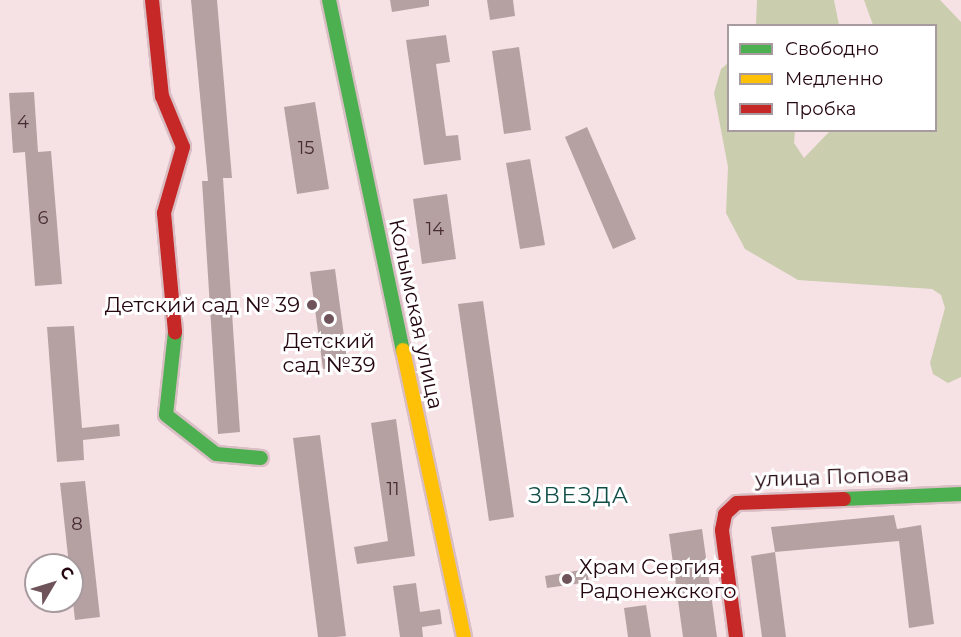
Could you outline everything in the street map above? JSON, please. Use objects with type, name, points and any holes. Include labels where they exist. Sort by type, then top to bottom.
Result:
[{"type":"street","points":[[152,0],[162,96],[183,147],[164,213],[177,317],[166,415],[216,454],[261,458]]},
{"type":"street","name":"Колымская улица","points":[[329,0],[464,637]]},
{"type":"street","name":"улица Попова","points":[[736,637],[722,530],[725,514],[737,503],[961,494]]},
{"type":"green space","points":[[757,0],[834,0],[839,24],[756,24]]},
{"type":"green space","points":[[864,0],[940,0],[961,22],[961,377],[948,383],[933,374],[930,363],[945,308],[941,295],[932,289],[798,280],[745,249],[726,213],[728,167],[714,93],[721,69],[727,64],[727,132],[795,132],[794,143],[804,158],[829,132],[937,132],[937,24],[873,24]]},
{"type":"building","points":[[191,0],[217,0],[232,178],[223,178],[240,432],[218,434],[202,181],[208,181]]},
{"type":"building","points":[[390,0],[429,0],[429,6],[392,12]]},
{"type":"building","points":[[487,0],[513,0],[515,16],[490,20]]},
{"type":"building","points":[[446,35],[450,62],[436,64],[446,136],[458,135],[461,160],[424,165],[406,40]]},
{"type":"building","points":[[519,47],[531,130],[504,134],[492,51]]},
{"type":"building","points":[[34,92],[38,152],[51,151],[62,284],[35,286],[25,152],[13,153],[9,93]]},
{"type":"building","points":[[315,102],[329,189],[297,194],[284,107]]},
{"type":"building","points":[[587,127],[636,239],[613,249],[565,137]]},
{"type":"building","points":[[530,159],[545,245],[520,249],[506,163]]},
{"type":"building","points":[[447,194],[456,259],[422,264],[413,199]]},
{"type":"building","name":"Детский сад №39","points":[[335,269],[348,366],[323,369],[310,272]]},
{"type":"building","points":[[483,301],[514,517],[489,521],[458,304]]},
{"type":"building","points":[[74,326],[82,428],[119,424],[120,436],[83,440],[84,460],[57,462],[47,327]]},
{"type":"building","points":[[396,419],[415,556],[357,564],[354,547],[388,541],[371,423]]},
{"type":"building","points":[[320,435],[346,636],[318,637],[293,438]]},
{"type":"building","points":[[85,481],[100,617],[75,620],[74,613],[84,613],[84,553],[68,553],[60,483]]},
{"type":"building","points":[[894,515],[897,529],[921,525],[934,624],[909,628],[899,541],[775,552],[771,527]]},
{"type":"building","points":[[702,529],[717,637],[683,637],[669,534]]},
{"type":"building","points":[[775,552],[786,637],[762,637],[751,556]]},
{"type":"building","name":"Храм Сергия Радонежского","points":[[587,569],[589,582],[547,588],[545,576]]},
{"type":"building","points":[[416,583],[420,612],[440,609],[442,624],[422,627],[423,637],[400,637],[393,586]]},
{"type":"building","points":[[646,605],[651,637],[628,637],[624,608]]},
{"type":"traffic: fast","points":[[329,0],[403,350]]},
{"type":"traffic: fast","points":[[175,332],[166,415],[216,454],[261,458]]},
{"type":"traffic: fast","points":[[844,499],[961,494]]},
{"type":"traffic: slow","points":[[403,350],[464,637]]},
{"type":"traffic: jam","points":[[152,0],[162,96],[183,147],[164,213],[175,332]]},
{"type":"traffic: jam","points":[[736,637],[722,530],[725,514],[737,503],[844,499]]},
{"type":"place","name":"Детский сад № 39","points":[[312,305]]},
{"type":"place","name":"Детский сад №39","points":[[329,319]]},
{"type":"place","name":"Храм Сергия Радонежского","points":[[567,579]]},
{"type":"district","name":"ЗВЕЗДА","points":[[579,496]]}]
